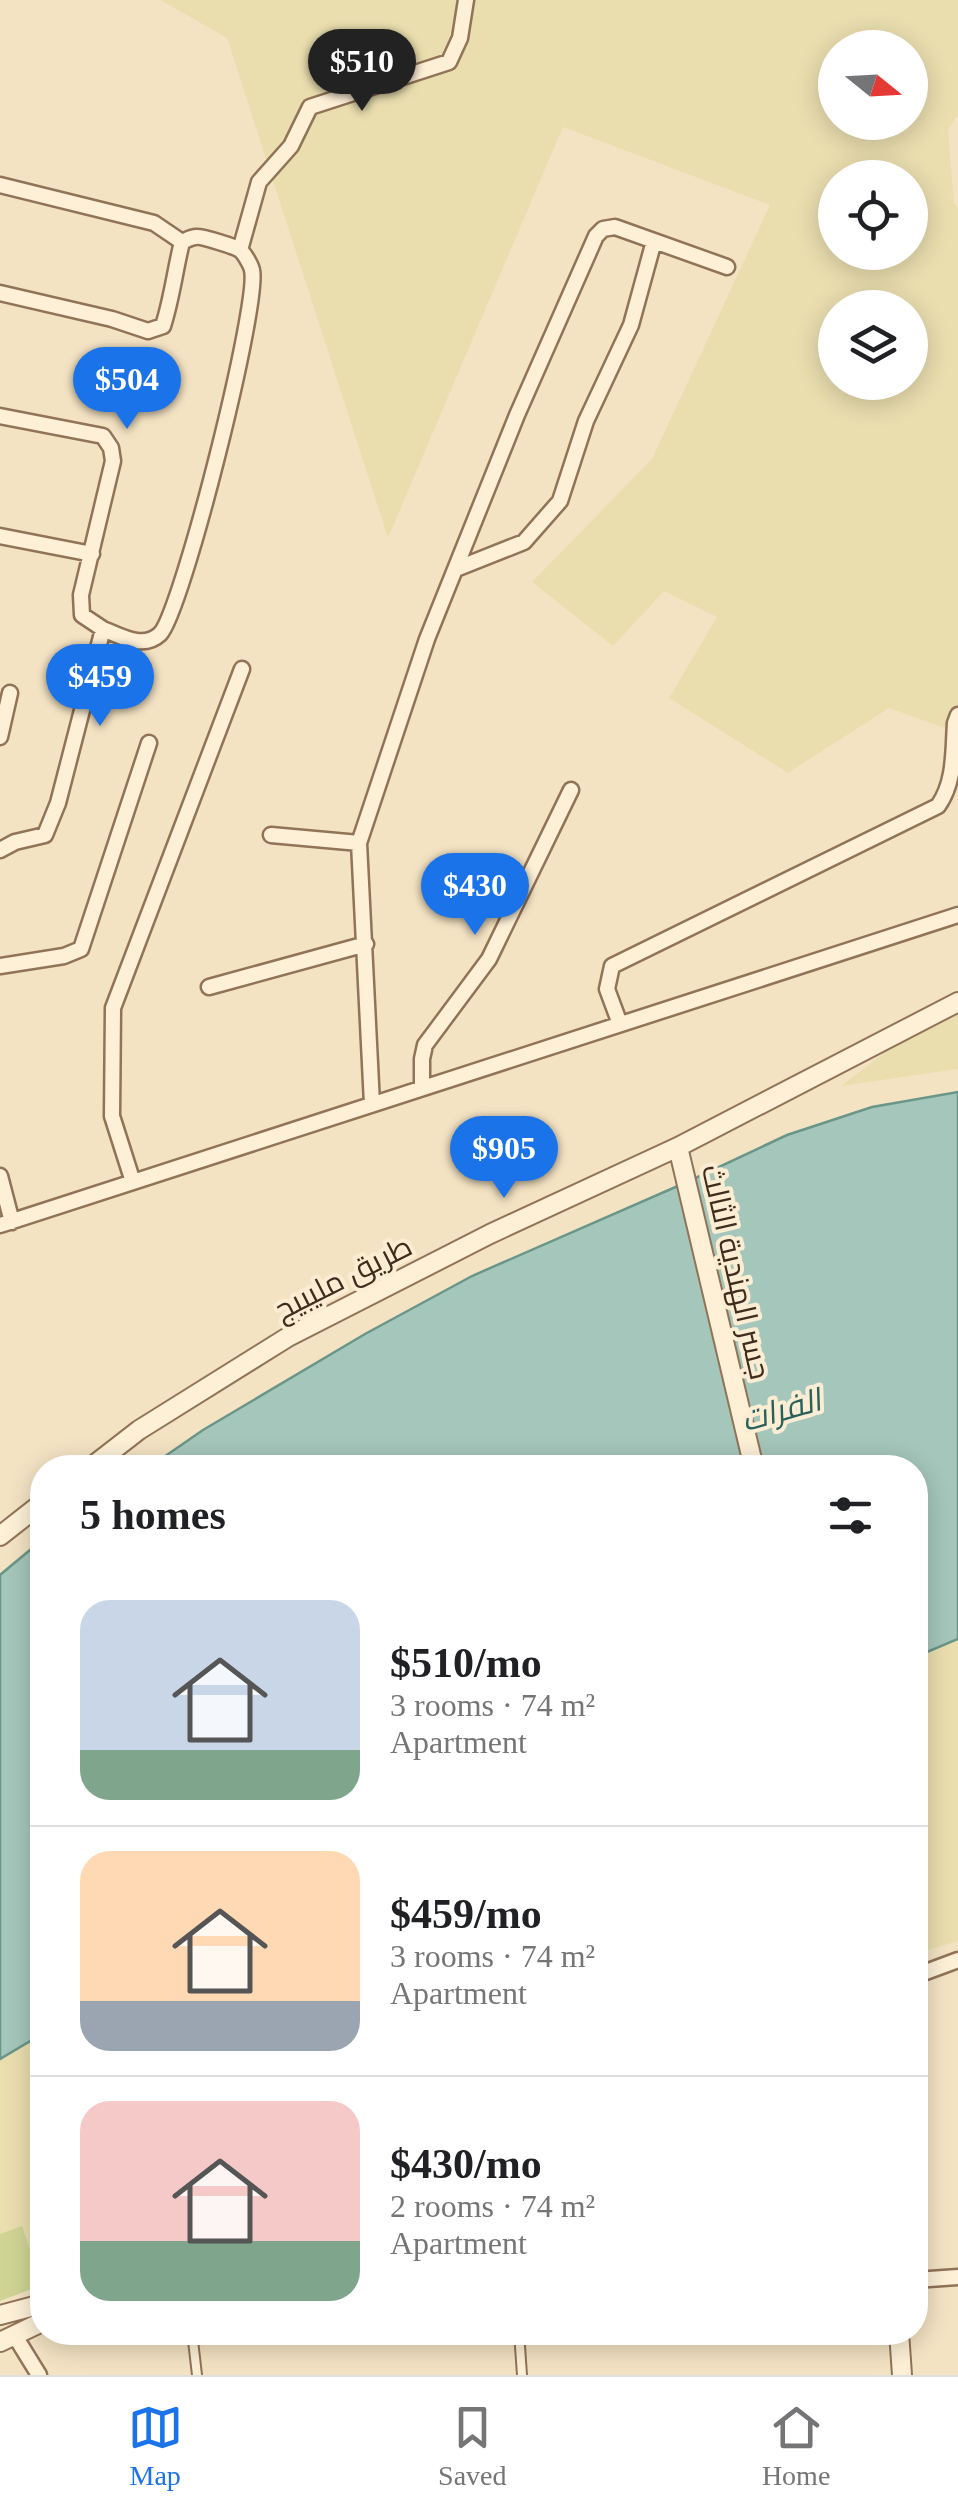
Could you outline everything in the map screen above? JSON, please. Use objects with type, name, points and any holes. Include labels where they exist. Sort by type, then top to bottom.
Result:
[{"type":"street","points":[[240,250],[259,182],[292,146],[310,108],[449,62],[460,38],[466,0]]},
{"type":"street","points":[[0,185],[154,224],[182,242]]},
{"type":"street","points":[[372,1104],[359,843],[427,639],[517,415],[596,236],[603,229],[615,227],[727,267]]},
{"type":"street","points":[[0,416],[102,436],[111,448],[113,461],[80,595],[82,614],[103,629],[133,642],[152,640],[163,631],[181,583],[242,350],[252,292],[252,268],[240,250],[197,236],[182,242]]},
{"type":"street","points":[[456,570],[524,542],[560,501],[586,420],[631,325],[654,241]]},
{"type":"street","points":[[0,293],[148,331],[164,326],[182,242]]},
{"type":"street","points":[[0,536],[92,554]]},
{"type":"street","points":[[0,850],[44,835],[58,803],[103,629]]},
{"type":"street","points":[[133,1182],[112,1116],[113,1008],[242,669]]},
{"type":"street","points":[[0,737],[10,692]]},
{"type":"street","points":[[620,1024],[607,989],[612,966],[938,806],[950,781],[954,723],[958,715]]},
{"type":"street","points":[[0,966],[64,956],[81,949],[149,743]]},
{"type":"street","points":[[422,1088],[426,1046],[489,960],[571,790]]},
{"type":"street","points":[[272,835],[359,843]]},
{"type":"street","points":[[0,1176],[6,1224],[958,914]]},
{"type":"street","points":[[209,987],[366,944]]},
{"type":"street","name":"طريق مليبيج","points":[[107,1455],[139,1430],[288,1337],[490,1234],[678,1147],[958,1002]]},
{"type":"street","name":"جسر الهندية الثالث","points":[[678,1147],[751,1455]]},
{"type":"street","points":[[0,1536],[30,1513]]},
{"type":"street","points":[[928,1971],[958,1960]]},
{"type":"street","points":[[928,2279],[958,2278]]},
{"type":"street","points":[[0,2315],[30,2307]]},
{"type":"street","points":[[30,2328],[7,2339],[39,2375]]},
{"type":"street","points":[[900,2345],[902,2375]]},
{"type":"lane","points":[[194,2345],[197,2375]]},
{"type":"lane","points":[[520,2345],[522,2375]]},
{"type":"shaded area","points":[[160,0],[958,0],[958,114],[948,130],[954,203],[958,207],[958,733],[889,708],[788,773],[669,698],[717,617],[664,591],[613,646],[532,582],[652,459],[770,205],[563,127],[388,538],[227,38]]},
{"type":"shaded area","points":[[958,996],[958,1069],[841,1086]]},
{"type":"shaded area","points":[[958,1639],[958,1941],[928,1950],[928,1652]]},
{"type":"shaded area","points":[[30,2041],[30,2250],[22,2227],[0,2234],[0,2059]]},
{"type":"green space","points":[[22,2226],[30,2250],[30,2290],[0,2301],[0,2234]]},
{"type":"water","name":"الفرات","points":[[958,1092],[958,1639],[928,1652],[928,1455],[167,1455],[365,1334],[472,1276],[787,1135],[872,1107]]},
{"type":"water","points":[[30,1550],[30,2041],[0,2059],[0,1575]]}]
